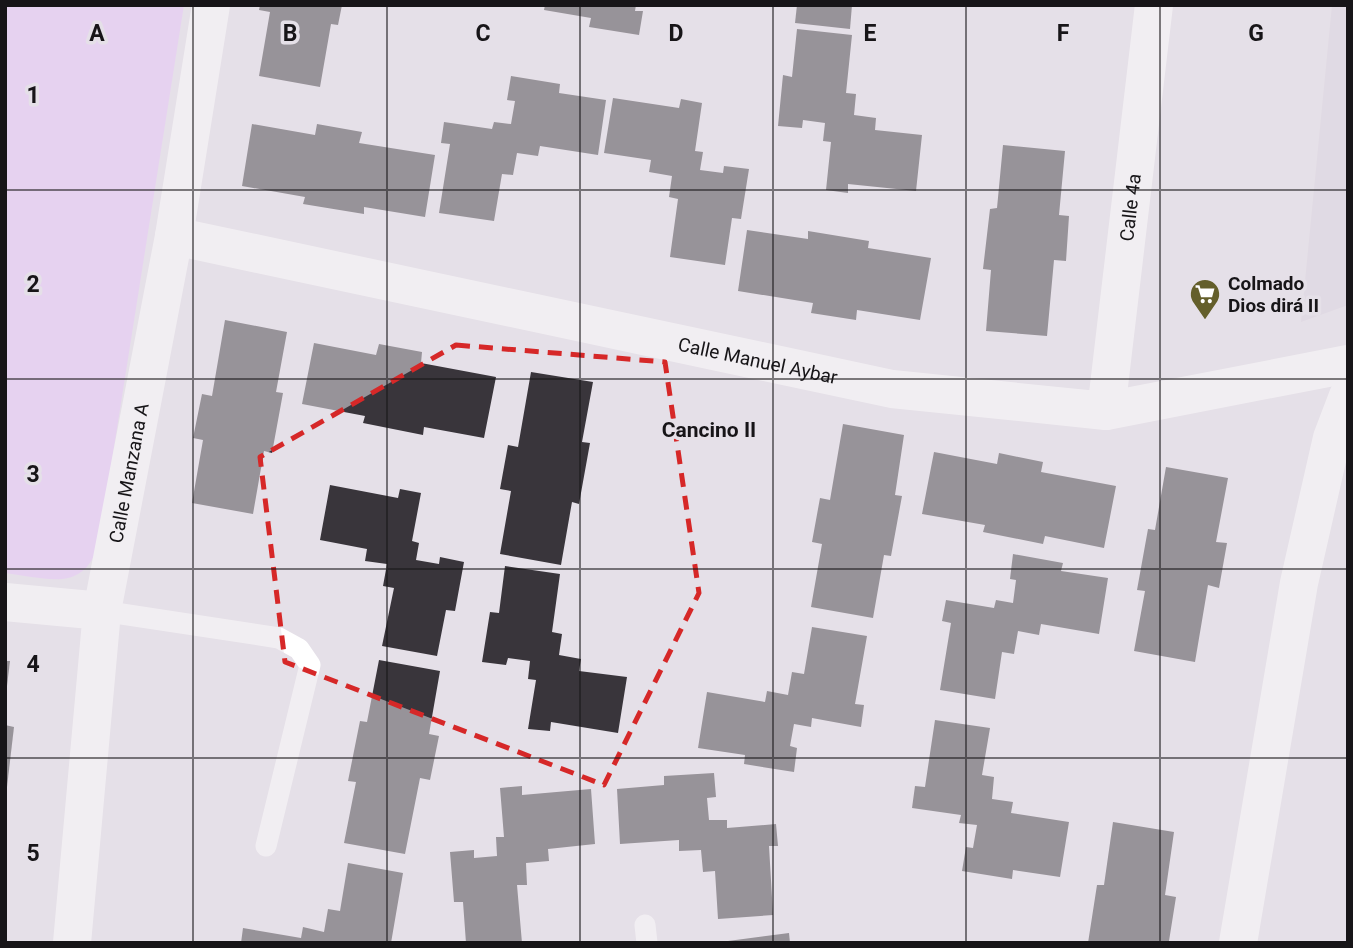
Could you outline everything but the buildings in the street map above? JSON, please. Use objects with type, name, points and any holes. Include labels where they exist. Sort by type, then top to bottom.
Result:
[{"type":"street","name":"Calle Manzana A","points":[[72,943],[102,611],[174,236],[211,5]]},
{"type":"street","name":"Calle 4a","points":[[1106,411],[1154,5]]},
{"type":"street","name":"Calle Manuel Aybar","points":[[174,236],[892,389],[1106,411],[1348,364]]},
{"type":"street","points":[[1238,943],[1299,583],[1332,438],[1348,396]]},
{"type":"street","points":[[5,602],[102,611]]},
{"type":"lane","points":[[102,611],[279,638],[299,649],[310,665],[266,846]]},
{"type":"highlighted area","points":[[456,345],[665,362],[699,593],[604,785],[285,662],[260,457]]},
{"type":"shaded area","points":[[5,5],[184,5],[99,542],[93,558],[84,569],[74,576],[62,579],[5,573]]},
{"type":"shaded area","points":[[1332,5],[1348,5],[1348,305],[1301,322]]},
{"type":"place","name":"Colmado Dios dirá II","points":[[1205,321]]},
{"type":"district","name":"Cancino II","points":[[709,430]]}]
